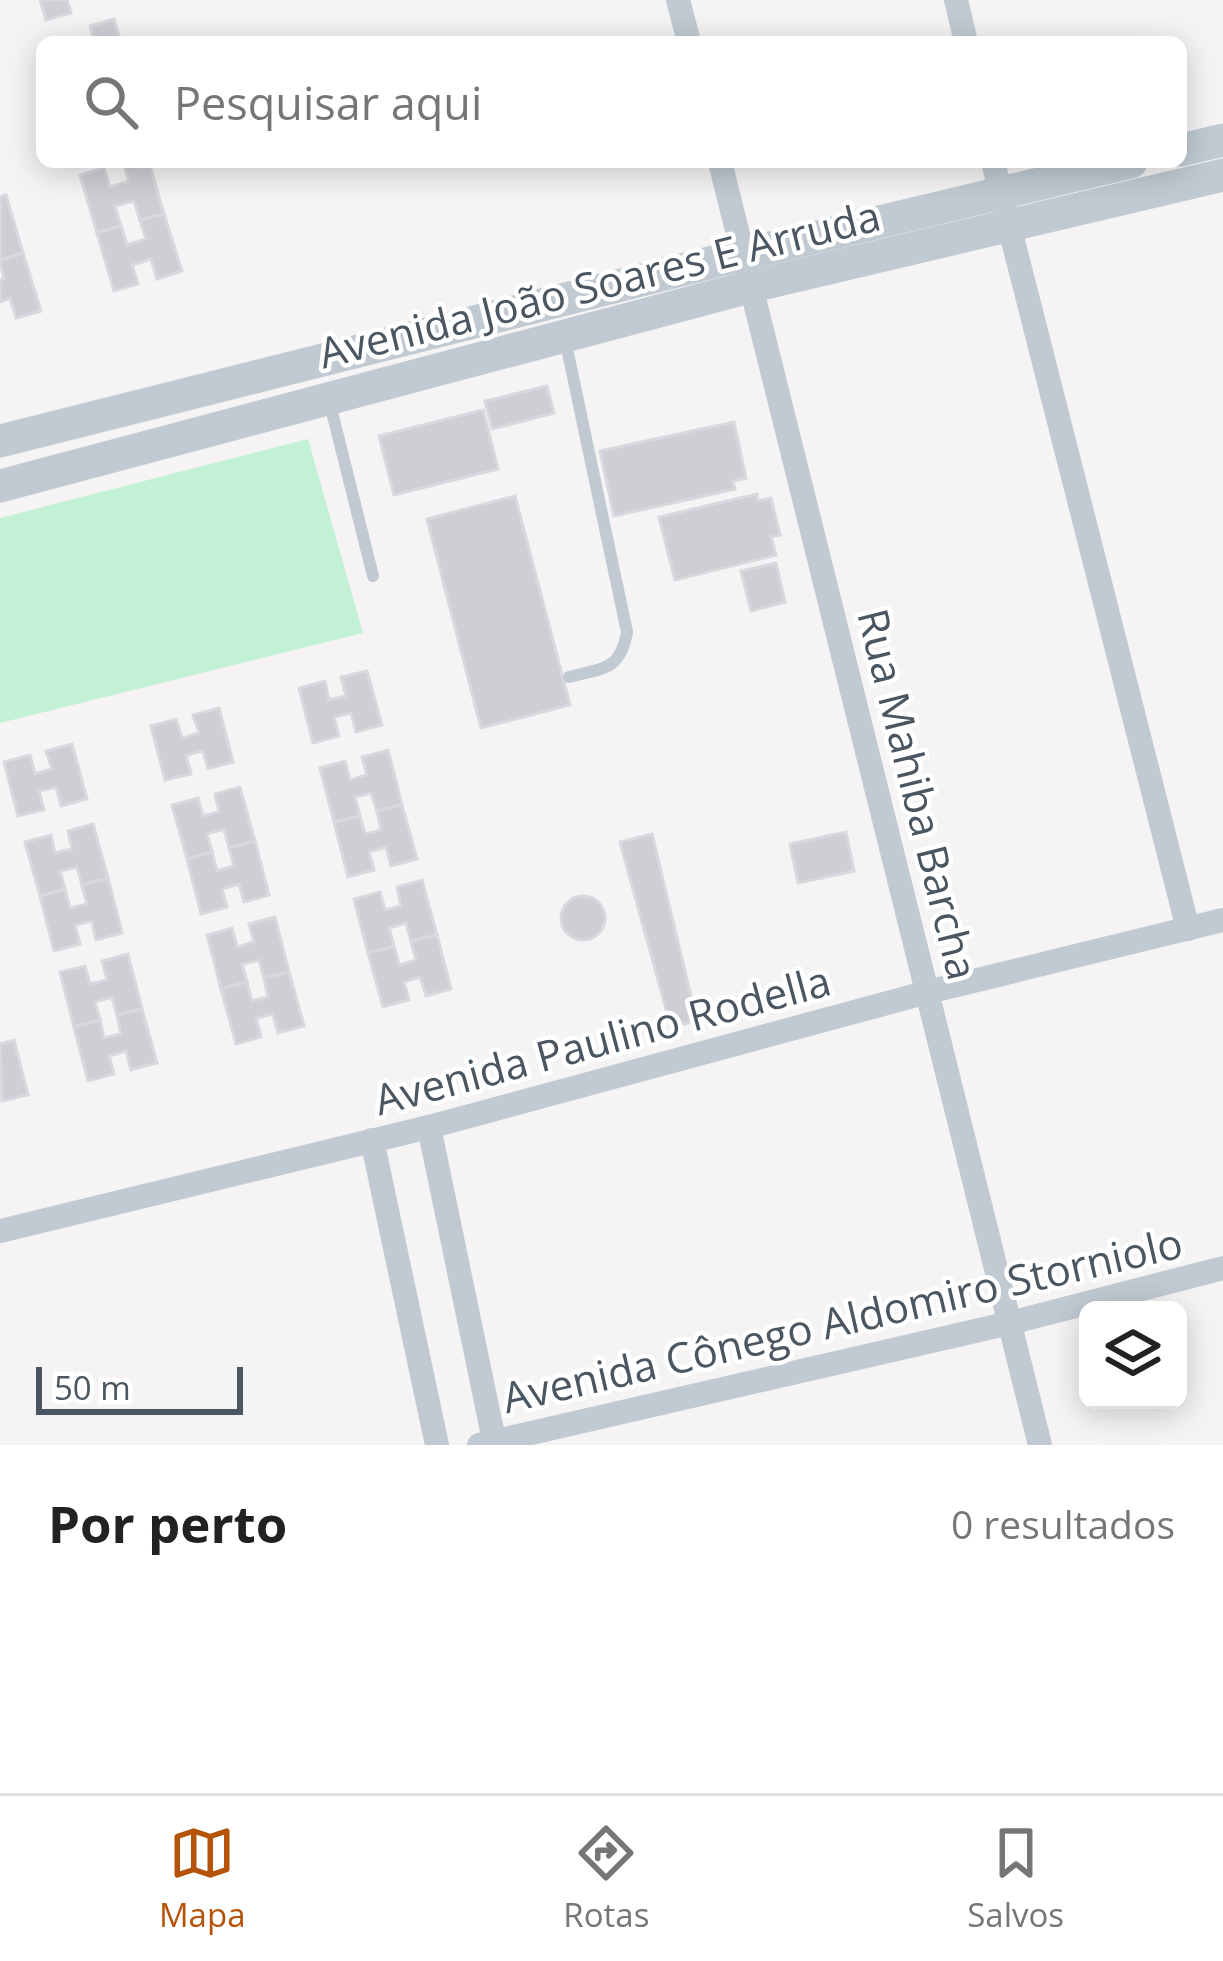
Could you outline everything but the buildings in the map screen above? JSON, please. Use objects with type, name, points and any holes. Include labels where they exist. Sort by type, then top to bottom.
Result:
[{"type":"street","points":[[678,0],[687,36]]},
{"type":"street","points":[[956,0],[965,36]]},
{"type":"street","points":[[1187,149],[1223,140]]},
{"type":"street","name":"Rua Mahiba Barcha","points":[[722,168],[1040,1445]]},
{"type":"street","name":"Avenida João Soares E Arruda","points":[[749,270],[997,178],[1081,168]]},
{"type":"street","name":"Avenida João Soares E Arruda","points":[[0,440],[555,301],[682,287],[749,270],[1008,227],[1223,175]]},
{"type":"street","points":[[997,178],[1187,928]]},
{"type":"street","name":"Avenida João Soares E Arruda","points":[[0,486],[564,336],[682,287]]},
{"type":"street","points":[[555,301],[564,336]]},
{"type":"street","name":"Avenida Paulino Rodella","points":[[0,1232],[429,1127],[928,992],[1223,920]]},
{"type":"street","points":[[429,1127],[489,1444]]},
{"type":"street","points":[[372,1140],[437,1445]]},
{"type":"street","name":"Avenida Cônego Aldomiro Storniolo","points":[[489,1444],[1010,1323],[1223,1268]]},
{"type":"lane","points":[[564,336],[628,632],[624,653],[613,665],[569,677]]},
{"type":"lane","points":[[329,399],[373,576]]},
{"type":"green space","points":[[308,439],[363,633],[0,723],[0,518]]}]
